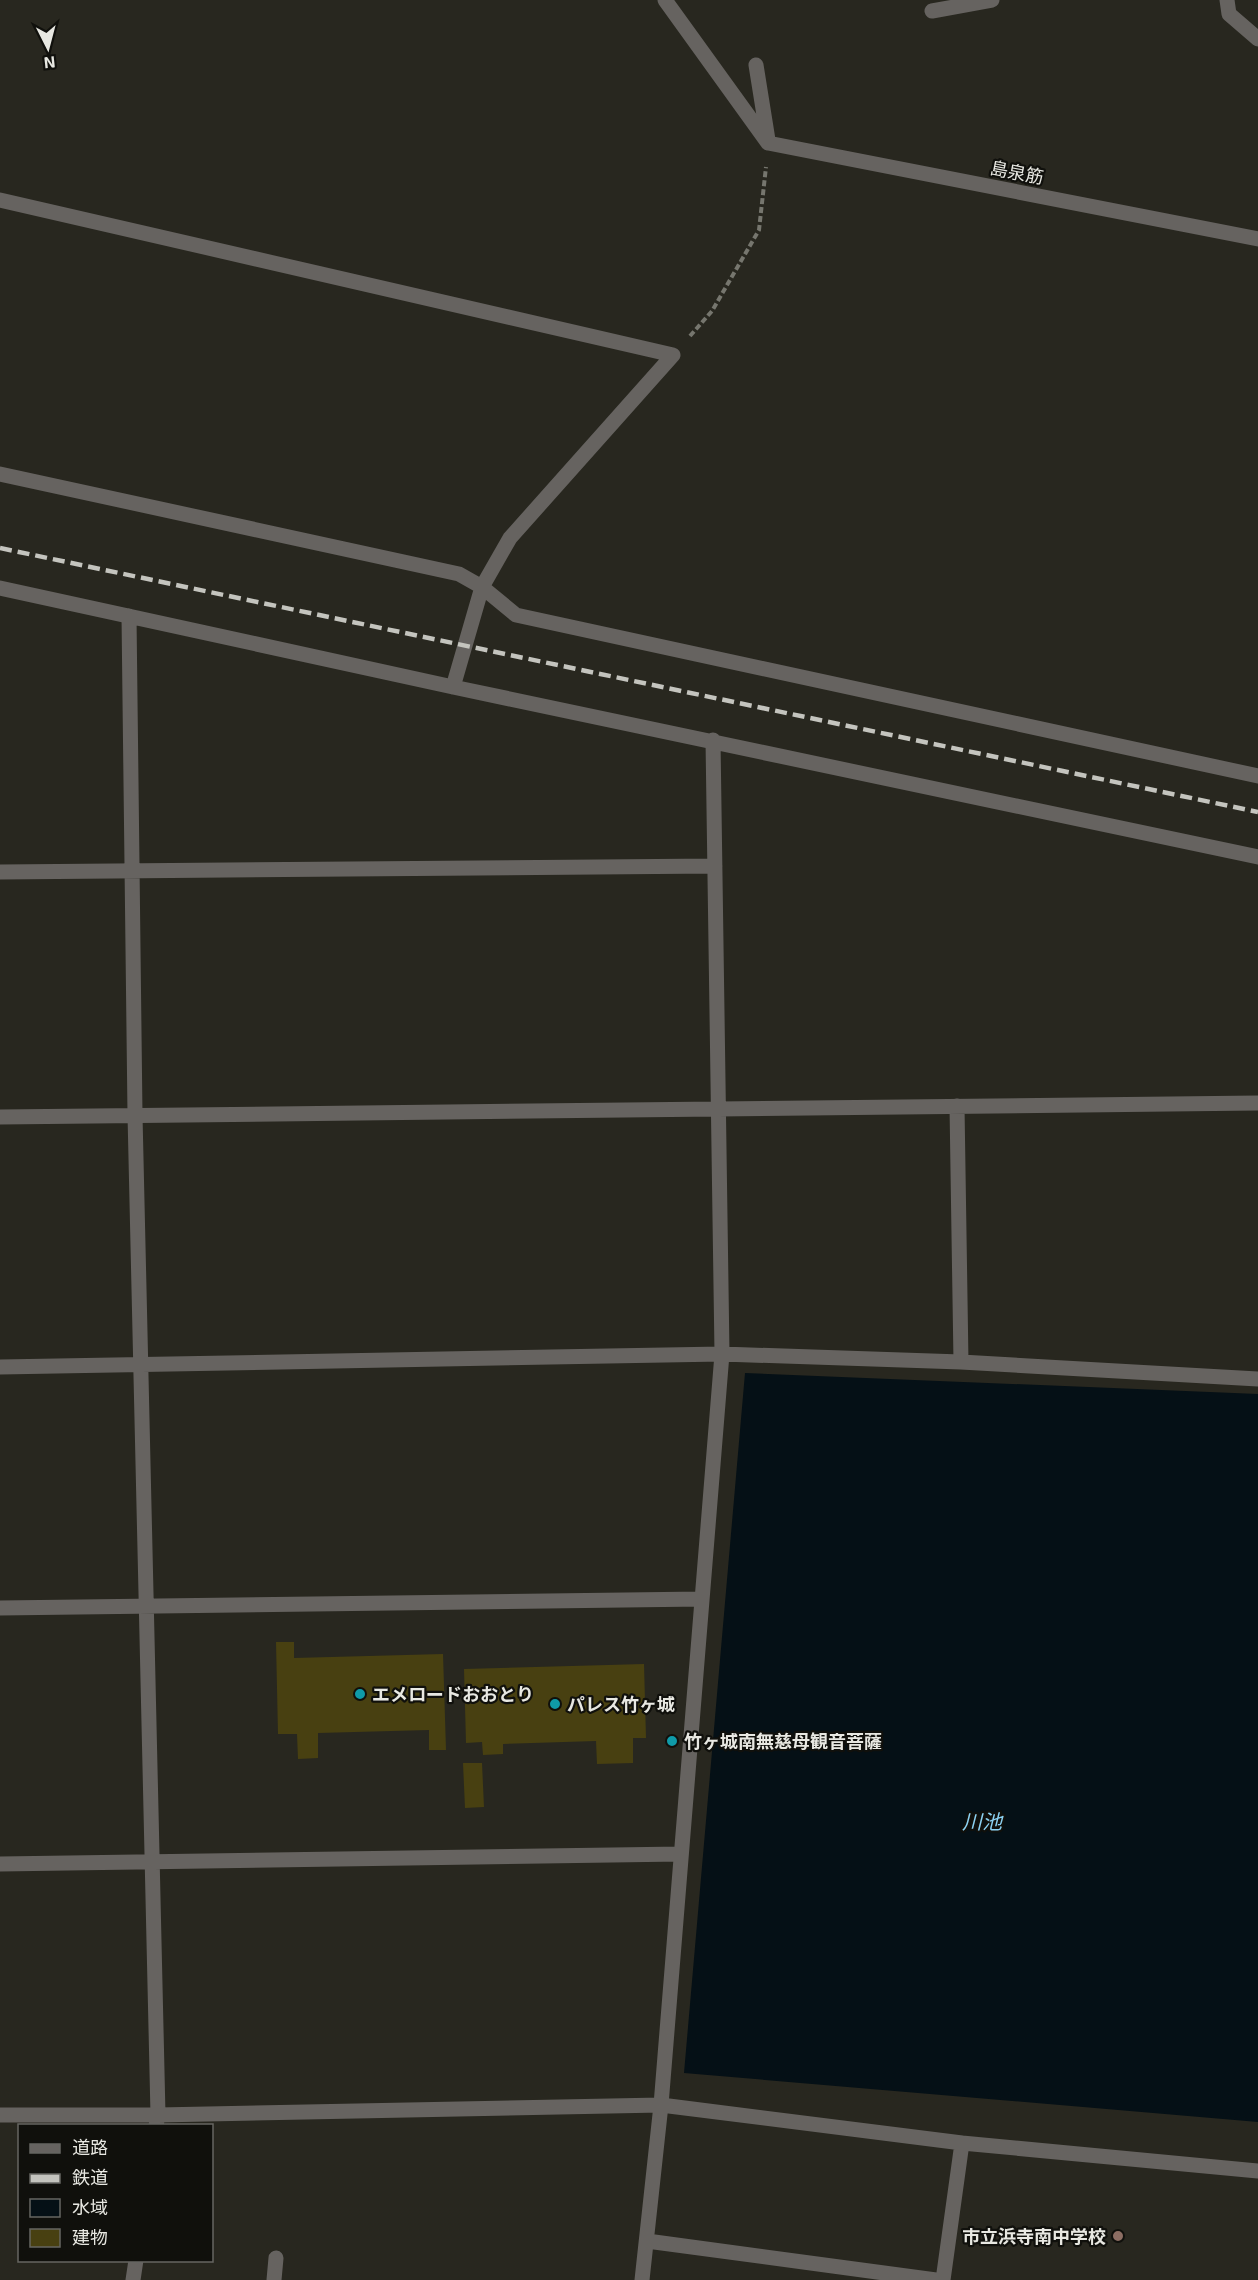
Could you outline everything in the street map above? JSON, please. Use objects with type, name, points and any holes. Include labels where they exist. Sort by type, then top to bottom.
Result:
[{"type":"street","points":[[666,0],[768,143]]},
{"type":"street","points":[[932,11],[992,0]]},
{"type":"street","points":[[1227,0],[1229,14],[1258,39]]},
{"type":"street","points":[[756,65],[768,143]]},
{"type":"street","name":"島泉筋","points":[[768,143],[1258,239]]},
{"type":"street","points":[[0,200],[673,355],[510,538],[482,587],[453,687]]},
{"type":"street","points":[[0,474],[459,574],[482,587],[516,615],[1258,776]]},
{"type":"street","points":[[0,588],[453,687],[713,740],[1258,857]]},
{"type":"street","points":[[129,616],[135,1115],[157,2120]]},
{"type":"street","points":[[642,2280],[661,2105],[722,1354],[713,740]]},
{"type":"street","points":[[0,872],[715,866]]},
{"type":"street","points":[[0,1117],[1258,1103]]},
{"type":"street","points":[[957,1106],[961,1362]]},
{"type":"street","points":[[0,1367],[722,1354],[961,1362],[1258,1378]]},
{"type":"street","points":[[0,1608],[702,1599]]},
{"type":"street","points":[[0,1864],[681,1854]]},
{"type":"street","points":[[0,2115],[157,2120],[661,2105],[962,2143],[1258,2171]]},
{"type":"street","points":[[943,2280],[962,2143]]},
{"type":"street","points":[[647,2241],[936,2280]]},
{"type":"street","points":[[274,2280],[276,2258]]},
{"type":"street","points":[[133,2280],[136,2262]]},
{"type":"path","points":[[673,355],[712,312],[759,230],[768,143]]},
{"type":"water","name":"川池","points":[[745,1373],[1258,1394],[1258,2122],[684,2073]]},
{"type":"building","name":"エメロードおおとり","points":[[276,1642],[294,1642],[294,1658],[443,1654],[446,1750],[429,1750],[429,1730],[318,1733],[318,1758],[298,1759],[297,1734],[278,1734]]},
{"type":"building","name":"パレス竹ヶ城","points":[[644,1664],[646,1738],[633,1738],[633,1763],[597,1764],[596,1741],[503,1744],[503,1754],[483,1755],[482,1742],[466,1743],[464,1669]]},
{"type":"building","points":[[463,1763],[482,1763],[484,1807],[465,1808]]},
{"type":"railway","points":[[0,548],[1258,812]]},
{"type":"place","name":"エメロードおおとり","points":[[360,1694]]},
{"type":"place","name":"パレス竹ヶ城","points":[[555,1704]]},
{"type":"place","name":"竹ヶ城南無慈母観音菩薩","points":[[672,1741]]},
{"type":"place","name":"市立浜寺南中学校","points":[[1118,2236]]}]
